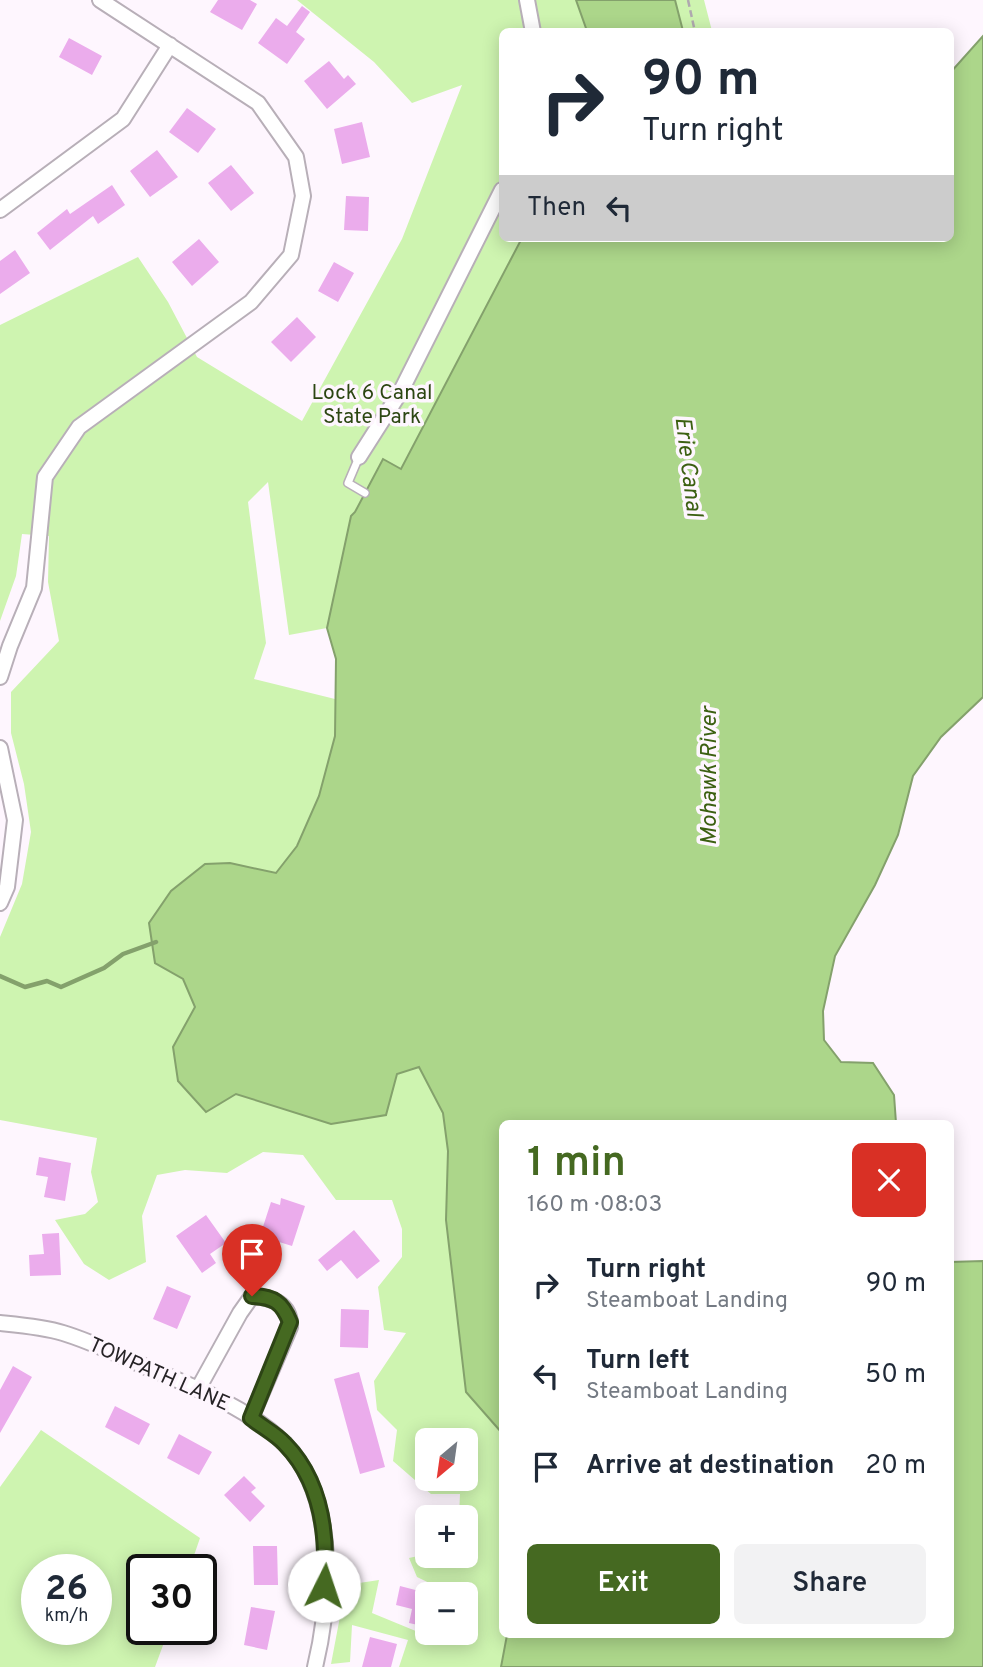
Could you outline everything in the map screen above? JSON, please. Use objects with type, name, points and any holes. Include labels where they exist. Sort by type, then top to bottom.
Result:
[{"type":"street","points":[[0,677],[34,588],[45,477],[79,427],[251,302],[291,256],[303,197],[296,157],[258,103],[100,0]]},
{"type":"street","points":[[527,0],[532,28]]},
{"type":"street","points":[[0,210],[123,119],[170,44]]},
{"type":"street","points":[[359,457],[401,391],[499,196]]},
{"type":"street","points":[[0,748],[15,820],[7,887],[0,903]]},
{"type":"street","points":[[198,1389],[252,1296],[274,1299],[284,1307],[290,1327],[251,1418]]},
{"type":"street","name":"TOWPATH LANE","points":[[0,1323],[62,1332],[198,1389],[226,1402],[286,1445],[312,1483],[327,1550],[324,1632],[315,1667]]},
{"type":"lane","points":[[359,457],[348,483],[365,493]]},
{"type":"path","points":[[688,0],[694,28]]},
{"type":"green space","name":"Lock 6 Canal State Park","points":[[297,0],[704,0],[711,28],[499,28],[499,242],[520,242],[401,469],[383,460],[351,516],[327,628],[289,635],[268,482],[248,502],[266,643],[254,679],[335,699],[335,736],[319,796],[297,846],[276,873],[230,863],[155,963],[183,979],[195,1007],[173,1047],[178,1081],[235,1094],[331,1124],[397,1074],[419,1067],[443,1112],[448,1151],[446,1220],[466,1391],[499,1430],[499,1638],[506,1638],[501,1667],[399,1667],[408,1640],[352,1625],[350,1662],[331,1664],[346,1585],[379,1580],[372,1613],[415,1631],[415,1645],[478,1645],[478,1582],[427,1582],[417,1577],[409,1558],[415,1557],[415,1568],[478,1568],[478,1505],[460,1505],[460,1494],[431,1494],[428,1491],[478,1491],[478,1428],[415,1428],[415,1480],[393,1461],[397,1430],[377,1410],[374,1381],[406,1333],[384,1330],[378,1287],[402,1257],[402,1229],[392,1200],[336,1200],[303,1155],[263,1152],[227,1173],[185,1170],[157,1175],[142,1216],[146,1262],[109,1280],[84,1264],[55,1220],[85,1214],[98,1202],[91,1172],[97,1138],[0,1120],[0,937],[22,884],[31,832],[24,784],[11,733],[11,692],[59,641],[48,582],[49,536],[22,534],[16,576],[0,621],[0,325],[138,257],[168,302],[197,357],[302,421],[402,239],[462,85],[412,103],[374,62]]},
{"type":"green space","points":[[41,1430],[200,1538],[194,1554],[126,1554],[126,1645],[163,1645],[155,1667],[0,1667],[0,1487]]},
{"type":"water","points":[[576,0],[675,0],[682,28],[586,28]]},
{"type":"water","points":[[983,36],[983,697],[941,737],[913,776],[898,835],[875,885],[835,956],[823,1011],[824,1040],[841,1062],[873,1063],[894,1095],[896,1120],[499,1120],[499,1430],[466,1392],[446,1220],[448,1151],[443,1113],[419,1067],[397,1074],[386,1115],[331,1124],[236,1094],[206,1112],[178,1081],[173,1047],[195,1007],[183,979],[155,963],[149,923],[171,891],[205,864],[230,863],[276,873],[297,846],[319,796],[335,736],[336,659],[327,628],[351,516],[383,459],[401,469],[520,242],[954,242],[954,69]]},
{"type":"water","points":[[983,1261],[983,1667],[501,1667],[506,1638],[954,1638],[954,1262]]},
{"type":"building","points":[[218,0],[250,0],[257,4],[242,30],[210,12]]},
{"type":"building","points":[[302,6],[310,12],[296,32],[305,39],[287,64],[258,43],[276,18],[287,26]]},
{"type":"building","points":[[69,38],[102,56],[92,75],[59,57]]},
{"type":"building","points":[[329,61],[344,79],[348,75],[356,84],[327,109],[304,81]]},
{"type":"building","points":[[187,108],[216,129],[198,153],[169,132]]},
{"type":"building","points":[[362,122],[370,157],[342,164],[334,129]]},
{"type":"building","points":[[157,150],[178,177],[150,197],[130,171]]},
{"type":"building","points":[[231,165],[254,193],[231,211],[208,183]]},
{"type":"building","points":[[112,185],[125,205],[98,224],[93,216],[50,250],[37,233],[67,209],[70,214]]},
{"type":"building","points":[[346,196],[369,197],[368,231],[344,230]]},
{"type":"building","points":[[199,239],[219,262],[192,286],[172,262]]},
{"type":"building","points":[[15,250],[30,273],[0,294],[0,261]]},
{"type":"building","points":[[334,262],[354,273],[338,302],[318,291]]},
{"type":"building","points":[[297,317],[316,337],[291,362],[271,342]]},
{"type":"building","points":[[39,1157],[71,1163],[65,1201],[44,1197],[48,1177],[36,1175]]},
{"type":"building","points":[[281,1198],[305,1206],[292,1246],[260,1236],[271,1202],[280,1205]]},
{"type":"building","points":[[206,1215],[226,1243],[210,1254],[216,1263],[202,1273],[176,1236]]},
{"type":"building","points":[[354,1230],[380,1261],[357,1279],[341,1260],[327,1271],[318,1260]]},
{"type":"building","points":[[59,1233],[61,1275],[30,1276],[29,1255],[44,1254],[42,1234]]},
{"type":"building","points":[[167,1286],[191,1296],[177,1329],[153,1319]]},
{"type":"building","points":[[341,1309],[369,1310],[368,1348],[340,1347]]},
{"type":"building","points":[[13,1366],[32,1377],[0,1433],[0,1390]]},
{"type":"building","points":[[359,1372],[385,1467],[360,1474],[334,1379]]},
{"type":"building","points":[[115,1406],[150,1424],[139,1445],[105,1427]]},
{"type":"building","points":[[179,1434],[212,1452],[199,1475],[167,1458]]},
{"type":"building","points":[[244,1476],[256,1488],[251,1492],[265,1506],[250,1522],[224,1495]]},
{"type":"building","points":[[253,1546],[277,1546],[278,1585],[254,1585]]},
{"type":"building","points":[[400,1586],[415,1590],[415,1624],[409,1623],[412,1609],[396,1605]]},
{"type":"building","points":[[251,1607],[275,1611],[267,1650],[244,1645]]},
{"type":"building","points":[[370,1637],[397,1644],[391,1667],[362,1667]]},
{"type":"waterway","points":[[0,976],[25,987],[47,981],[61,987],[104,968],[123,954],[156,942]]},
{"type":"route","points":[[252,1296],[274,1299],[284,1307],[290,1322],[251,1418],[286,1445],[312,1483],[327,1550],[324,1586]]},
{"type":"water label","name":"Erie Canal","points":[[687,467]]},
{"type":"water label","name":"Mohawk River","points":[[710,776]]}]
